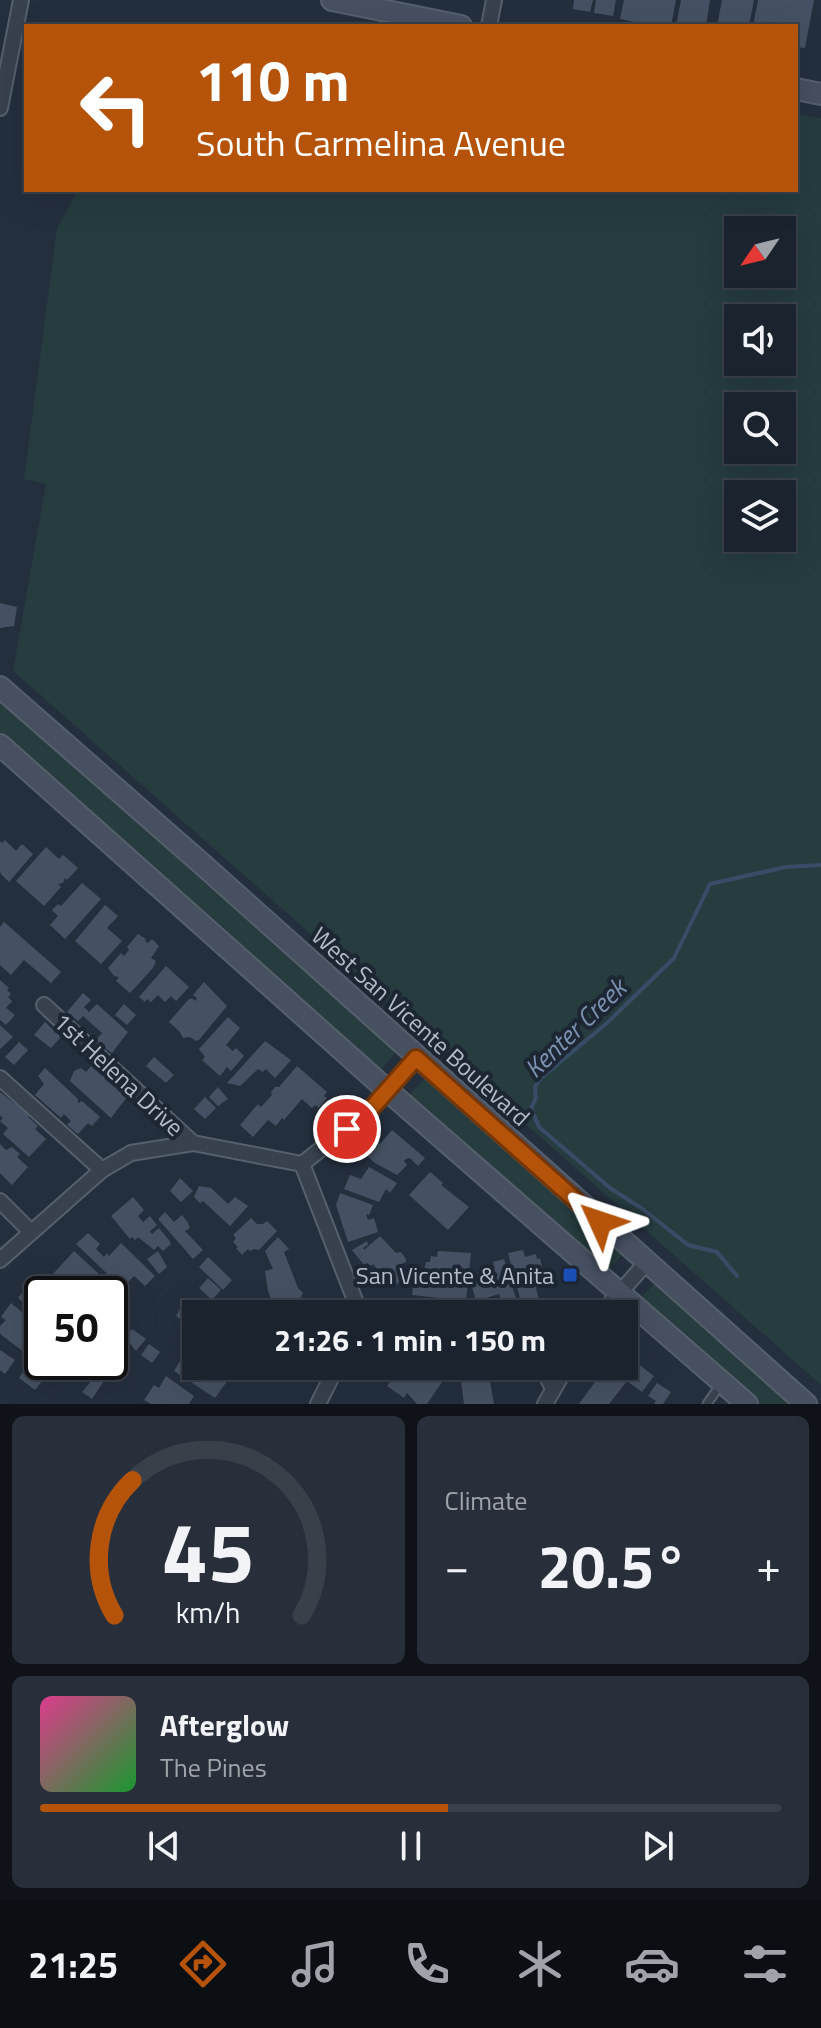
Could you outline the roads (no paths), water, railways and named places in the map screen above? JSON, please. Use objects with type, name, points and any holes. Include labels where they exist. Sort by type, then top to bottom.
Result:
[{"type":"main road","points":[[332,0],[451,24]]},
{"type":"main road","points":[[798,89],[821,94]]},
{"type":"main road","name":"West San Vicente Boulevard","points":[[0,687],[806,1404]]},
{"type":"main road","points":[[0,745],[387,1090],[747,1404]]},
{"type":"street","points":[[0,108],[21,0]]},
{"type":"street","points":[[489,24],[494,0]]},
{"type":"street","name":"1st Helena Drive","points":[[44,1005],[193,1143]]},
{"type":"street","points":[[0,1260],[102,1170],[131,1153],[193,1143],[302,1164],[369,1111],[416,1058]]},
{"type":"street","points":[[0,1078],[102,1170]]},
{"type":"street","points":[[302,1164],[353,1300]]},
{"type":"street","points":[[0,1201],[30,1231]]},
{"type":"street","points":[[614,1300],[646,1263]]},
{"type":"street","points":[[318,1404],[330,1380]]},
{"type":"street","points":[[549,1380],[553,1389]]},
{"type":"street","points":[[545,1404],[558,1380]]},
{"type":"lane","points":[[707,1404],[722,1382]]},
{"type":"waterway","name":"Kenter Creek","points":[[737,1276],[717,1252],[688,1245],[610,1188],[539,1127],[531,1108],[536,1098],[535,1087],[541,1078],[607,1023],[674,958],[710,884],[786,867],[821,865]]},
{"type":"place","name":"San Vicente & Anita","points":[[570,1275]]}]
